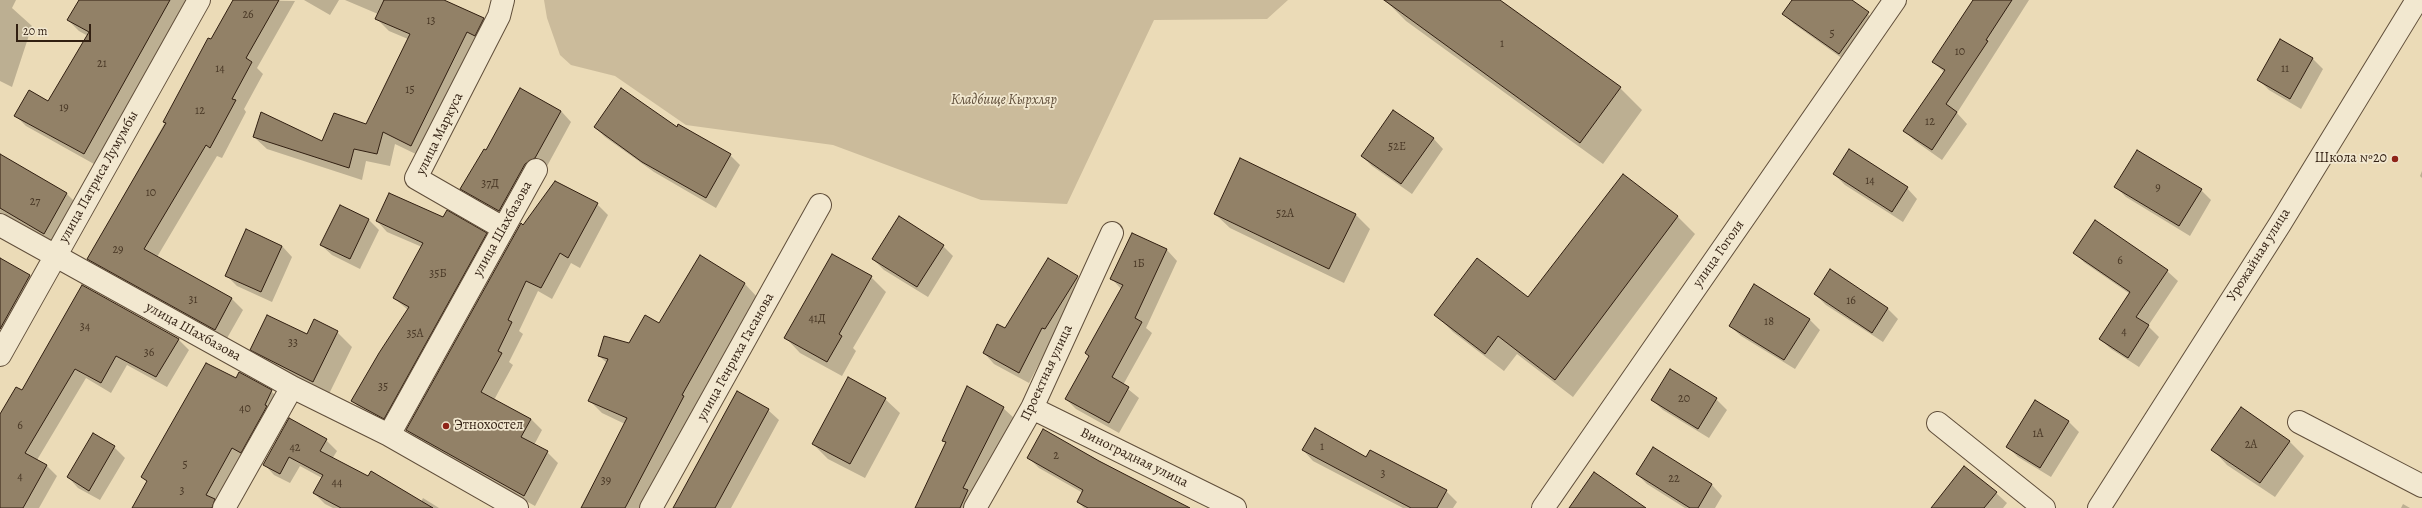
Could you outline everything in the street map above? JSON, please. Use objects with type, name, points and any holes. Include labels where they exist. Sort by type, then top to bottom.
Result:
[{"type":"street","name":"улица Патриса Лумумбы","points":[[0,355],[199,0]]},
{"type":"street","name":"улица Маркуса","points":[[503,0],[499,16],[416,178],[503,228]]},
{"type":"street","name":"улица Гоголя","points":[[1543,508],[1895,0]]},
{"type":"street","name":"Урожайная улица","points":[[2099,508],[2280,224],[2417,0]]},
{"type":"street","name":"улица Шахбазова","points":[[389,435],[536,170]]},
{"type":"street","name":"улица Генриха Гасанова","points":[[651,508],[820,205]]},
{"type":"street","name":"улица Шахбазова","points":[[0,224],[292,387],[389,435],[517,508]]},
{"type":"street","name":"Проектная улица","points":[[975,508],[1032,408],[1112,233]]},
{"type":"street","points":[[224,508],[292,387]]},
{"type":"street","name":"Виноградная улица","points":[[1032,408],[1235,508]]},
{"type":"street","points":[[2299,422],[2422,486]]},
{"type":"street","points":[[1938,423],[2044,508]]},
{"type":"green space","name":"Кладбище Кырхляр","points":[[544,0],[1288,0],[1267,19],[1154,20],[1067,204],[981,200],[833,145],[686,125],[615,76],[571,65],[560,55],[547,18]]},
{"type":"building","points":[[79,0],[170,0],[84,154],[14,116],[29,90],[48,101],[89,32],[67,20]]},
{"type":"building","points":[[233,0],[279,0],[246,58],[252,62],[232,99],[236,100],[210,148],[206,145],[144,249],[232,298],[215,330],[87,259],[166,123],[163,122],[208,38],[211,39]]},
{"type":"building","points":[[384,0],[444,0],[484,18],[475,36],[467,32],[411,146],[383,132],[377,154],[354,149],[349,168],[253,137],[261,112],[322,141],[334,113],[366,124],[410,34],[375,19]]},
{"type":"building","points":[[1384,0],[1500,0],[1621,87],[1580,143]]},
{"type":"building","points":[[1792,0],[1852,0],[1869,12],[1839,54],[1782,14]]},
{"type":"building","points":[[1973,0],[2012,0],[1986,40],[1988,41],[1946,104],[1957,112],[1932,150],[1903,131],[1945,70],[1932,62]]},
{"type":"building","points":[[2280,39],[2313,58],[2290,99],[2257,80]]},
{"type":"building","points":[[520,88],[561,111],[535,158],[525,164],[499,211],[460,189],[484,149],[486,150]]},
{"type":"building","points":[[621,88],[677,127],[678,124],[731,154],[706,198],[642,162],[594,127]]},
{"type":"building","points":[[1393,110],[1434,138],[1401,184],[1361,156]]},
{"type":"building","points":[[1849,149],[1908,187],[1892,212],[1833,174]]},
{"type":"building","points":[[2137,150],[2202,189],[2179,226],[2114,187]]},
{"type":"building","points":[[0,154],[67,193],[44,234],[0,208]]},
{"type":"building","points":[[1240,158],[1356,214],[1329,269],[1214,214]]},
{"type":"building","points":[[1623,174],[1678,216],[1555,380],[1498,336],[1485,354],[1434,315],[1477,258],[1528,297]]},
{"type":"building","points":[[555,181],[598,203],[568,258],[560,253],[541,288],[526,281],[508,320],[512,322],[498,351],[502,353],[481,392],[531,419],[521,437],[548,451],[524,496],[406,430],[521,223],[523,225]]},
{"type":"building","points":[[389,193],[443,217],[447,210],[487,233],[384,419],[351,401],[379,353],[409,307],[393,298],[423,243],[376,221]]},
{"type":"building","points":[[340,205],[369,219],[350,259],[320,245]]},
{"type":"building","points":[[899,216],[944,245],[917,287],[872,259]]},
{"type":"building","points":[[2095,220],[2168,270],[2136,317],[2149,325],[2128,358],[2099,339],[2130,292],[2073,253]]},
{"type":"building","points":[[246,229],[282,246],[261,292],[225,276]]},
{"type":"building","points":[[1132,233],[1167,249],[1135,318],[1142,322],[1112,377],[1129,387],[1109,423],[1065,399],[1089,356],[1085,353],[1123,285],[1110,279]]},
{"type":"building","points":[[832,254],[872,276],[839,334],[842,336],[827,362],[784,338]]},
{"type":"building","points":[[700,255],[745,283],[682,395],[684,396],[625,508],[581,508],[627,418],[588,401],[608,359],[598,356],[604,336],[629,343],[645,315],[659,323]]},
{"type":"building","points":[[0,258],[30,275],[0,329]]},
{"type":"building","points":[[1048,258],[1078,276],[1045,329],[1042,328],[1019,373],[983,353],[997,324],[1005,328]]},
{"type":"building","points":[[1830,269],[1888,308],[1872,333],[1814,294]]},
{"type":"building","points":[[1754,284],[1810,319],[1784,360],[1729,326]]},
{"type":"building","points":[[82,285],[179,339],[156,377],[116,356],[101,383],[75,369],[25,453],[47,465],[23,508],[0,508],[0,414],[16,387],[22,390]]},
{"type":"building","points":[[267,315],[307,334],[314,319],[338,331],[313,382],[250,350]]},
{"type":"building","points":[[206,363],[236,378],[239,372],[272,390],[265,405],[267,406],[241,453],[232,448],[206,495],[215,499],[212,508],[132,508],[147,481],[141,477]]},
{"type":"building","points":[[1670,369],[1717,398],[1698,429],[1651,400]]},
{"type":"building","points":[[848,377],[886,398],[850,464],[812,444]]},
{"type":"building","points":[[967,386],[1004,407],[963,488],[968,490],[960,508],[915,508],[946,442],[942,441]]},
{"type":"building","points":[[737,391],[769,409],[715,508],[673,508]]},
{"type":"building","points":[[2035,400],[2069,421],[2040,468],[2006,447]]},
{"type":"building","points":[[2241,407],[2290,441],[2260,483],[2211,450]]},
{"type":"building","points":[[289,418],[327,439],[320,451],[368,476],[371,471],[433,508],[341,508],[313,493],[323,475],[289,457],[280,474],[263,465]]},
{"type":"building","points":[[1315,428],[1366,457],[1370,450],[1447,490],[1437,508],[1411,508],[1302,450]]},
{"type":"building","points":[[1043,429],[1099,461],[1190,508],[1088,508],[1077,502],[1083,490],[1027,458]]},
{"type":"building","points":[[93,433],[115,446],[89,491],[67,477]]},
{"type":"building","points":[[1653,447],[1712,484],[1698,508],[1690,508],[1636,474]]},
{"type":"building","points":[[1964,466],[1997,492],[1984,508],[1931,508]]},
{"type":"building","points":[[1594,472],[1646,508],[1569,508]]},
{"type":"place","name":"Школа №20","points":[[2395,159]]},
{"type":"place","name":"Этнохостел","points":[[446,426]]}]
